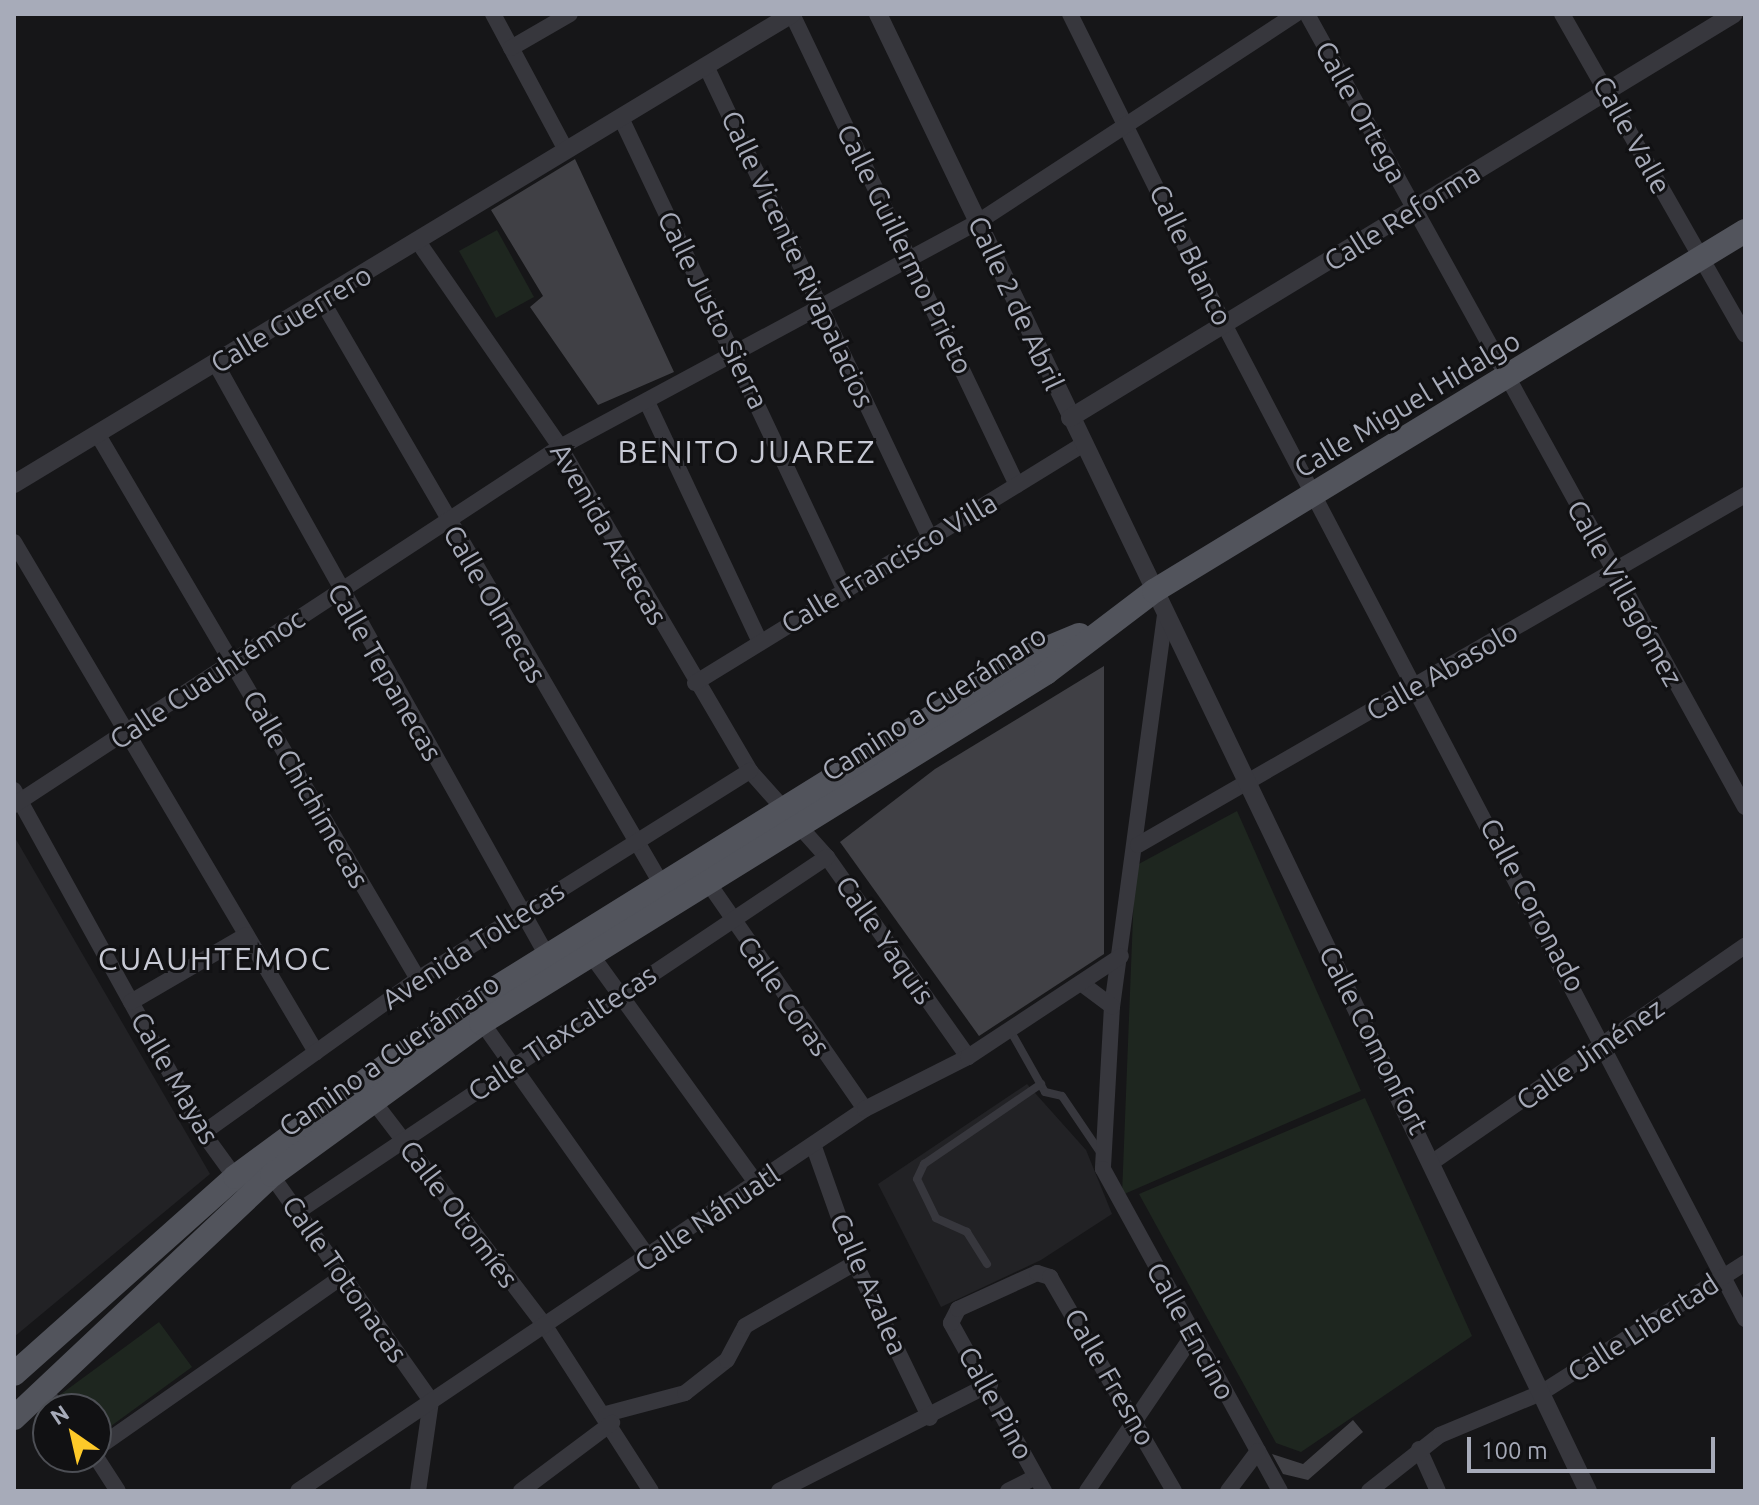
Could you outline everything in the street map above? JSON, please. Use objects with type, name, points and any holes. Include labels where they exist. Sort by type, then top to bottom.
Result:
[{"type":"main road","name":"Calle Miguel Hidalgo","points":[[1099,626],[1745,231]]},
{"type":"main road","name":"Camino a Cuerámaro","points":[[14,1374],[265,1167],[475,1014],[558,976],[592,956],[674,905],[791,816],[1033,654],[1099,626]]},
{"type":"main road","name":"Camino a Cuerámaro","points":[[265,1167],[374,1102],[547,954],[661,884],[791,816]]},
{"type":"main road","name":"Camino a Cuerámaro","points":[[14,1418],[241,1186]]},
{"type":"street","points":[[493,14],[566,150]]},
{"type":"street","points":[[511,48],[570,14]]},
{"type":"street","name":"Calle Guerrero","points":[[14,484],[419,243],[792,14]]},
{"type":"street","name":"Calle Guillermo Prieto","points":[[792,14],[1017,485]]},
{"type":"street","name":"Calle 2 de Abril","points":[[878,14],[1154,591]]},
{"type":"street","name":"Calle Blanco","points":[[1070,14],[1225,326],[1315,495]]},
{"type":"street","name":"Calle Cuauhtémoc","points":[[16,798],[126,733],[560,447],[736,356],[978,222],[1296,14]]},
{"type":"street","name":"Calle Ortega","points":[[1307,14],[1506,379]]},
{"type":"street","name":"Calle Valle","points":[[1562,14],[1745,335]]},
{"type":"street","name":"Calle Reforma","points":[[1070,418],[1734,14]]},
{"type":"street","name":"Calle Vicente Rivapalacios","points":[[706,66],[930,538]]},
{"type":"street","name":"Calle Justo Sierra","points":[[621,118],[845,591]]},
{"type":"street","name":"Avenida Aztecas","points":[[419,243],[560,447],[695,683],[750,771],[791,816]]},
{"type":"street","name":"Calle Olmecas","points":[[322,301],[632,842],[674,905]]},
{"type":"street","name":"Calle Tepanecas","points":[[216,364],[338,591],[558,976]]},
{"type":"street","name":"Calle Villagómez","points":[[1506,379],[1745,807]]},
{"type":"street","points":[[647,402],[760,642]]},
{"type":"street","name":"Calle Chichimecas","points":[[98,435],[418,979]]},
{"type":"street","name":"Calle Francisco Villa","points":[[695,683],[1083,444]]},
{"type":"street","name":"Calle Coronado","points":[[1315,495],[1606,1043],[1745,1319]]},
{"type":"street","name":"Calle Abasolo","points":[[1138,845],[1745,495]]},
{"type":"street","points":[[14,542],[316,1052]]},
{"type":"street","name":"Calle Comonfort","points":[[1154,591],[1434,1161],[1588,1491]]},
{"type":"street","points":[[1103,1163],[1112,1006],[1138,845],[1165,615]]},
{"type":"street","name":"Avenida Toltecas","points":[[203,1133],[418,979],[632,842],[750,771]]},
{"type":"street","name":"Calle Mayas","points":[[16,798],[203,1133],[241,1186]]},
{"type":"street","name":"Calle Yaquis","points":[[791,816],[827,857],[968,1057]]},
{"type":"street","name":"Calle Tlaxcaltecas","points":[[297,1212],[729,918],[827,857]]},
{"type":"street","name":"Calle Coras","points":[[707,881],[729,918],[865,1109]]},
{"type":"street","points":[[131,1002],[246,935]]},
{"type":"street","name":"Calle Jiménez","points":[[1434,1161],[1745,946]]},
{"type":"street","points":[[592,956],[757,1184]]},
{"type":"street","name":"Calle Náhuatl","points":[[298,1491],[814,1147],[865,1109],[968,1057],[1121,956]]},
{"type":"street","points":[[1081,983],[1112,1006]]},
{"type":"street","points":[[475,1014],[509,1068],[648,1257]]},
{"type":"street","name":"Calle Otomíes","points":[[374,1102],[545,1326],[609,1418],[651,1491]]},
{"type":"street","name":"Calle Azalea","points":[[814,1147],[855,1263],[930,1418]]},
{"type":"street","name":"Calle Encino","points":[[1103,1163],[1193,1335],[1280,1491]]},
{"type":"street","name":"Calle Totonacas","points":[[265,1167],[431,1401]]},
{"type":"street","points":[[521,1491],[609,1418],[685,1393],[727,1360],[745,1326],[855,1263]]},
{"type":"street","name":"Calle Libertad","points":[[1369,1491],[1419,1449],[1541,1393],[1745,1263]]},
{"type":"street","name":"Calle Pino","points":[[1037,1273],[951,1315],[1040,1484]]},
{"type":"street","name":"Calle Fresno","points":[[1037,1273],[1050,1277],[1136,1416],[1174,1491]]},
{"type":"street","points":[[112,1438],[343,1276]]},
{"type":"street","points":[[1087,1491],[1193,1335]]},
{"type":"street","points":[[779,1491],[794,1487],[990,1384]]},
{"type":"street","points":[[42,1388],[46,1393]]},
{"type":"street","points":[[418,1491],[431,1401]]},
{"type":"street","points":[[1419,1449],[1438,1491]]},
{"type":"street","points":[[1228,1491],[1258,1451]]},
{"type":"street","points":[[106,1473],[118,1491]]},
{"type":"street","points":[[1008,1491],[1040,1484]]},
{"type":"lane","name":"Calle Encino","points":[[1010,1030],[1041,1084],[1062,1096],[1103,1163]]},
{"type":"lane","points":[[987,1264],[967,1232],[936,1218],[917,1179],[924,1164],[1041,1084]]},
{"type":"shaded area","points":[[497,230],[534,297],[496,318],[459,251]]},
{"type":"shaded area","points":[[1237,811],[1361,1091],[1122,1195],[1135,866]]},
{"type":"shaded area","points":[[14,836],[210,1174],[14,1337]]},
{"type":"shaded area","points":[[1027,1084],[1086,1150],[1112,1214],[1041,1260],[941,1307],[878,1184]]},
{"type":"shaded area","points":[[1365,1098],[1472,1336],[1301,1452],[1276,1443],[1139,1194]]},
{"type":"shaded area","points":[[159,1322],[192,1367],[112,1425],[112,1393],[62,1393]]},
{"type":"building","points":[[575,159],[674,372],[598,405],[530,307],[543,296],[491,210]]},
{"type":"building","points":[[1104,666],[1104,954],[979,1036],[840,842],[935,769]]},
{"type":"building","points":[[1353,1420],[1363,1432],[1308,1480],[1283,1474],[1272,1454],[1303,1464]]},
{"type":"district","name":"BENITO JUAREZ","points":[[747,451]]},
{"type":"district","name":"CUAUHTEMOC","points":[[215,958]]}]
